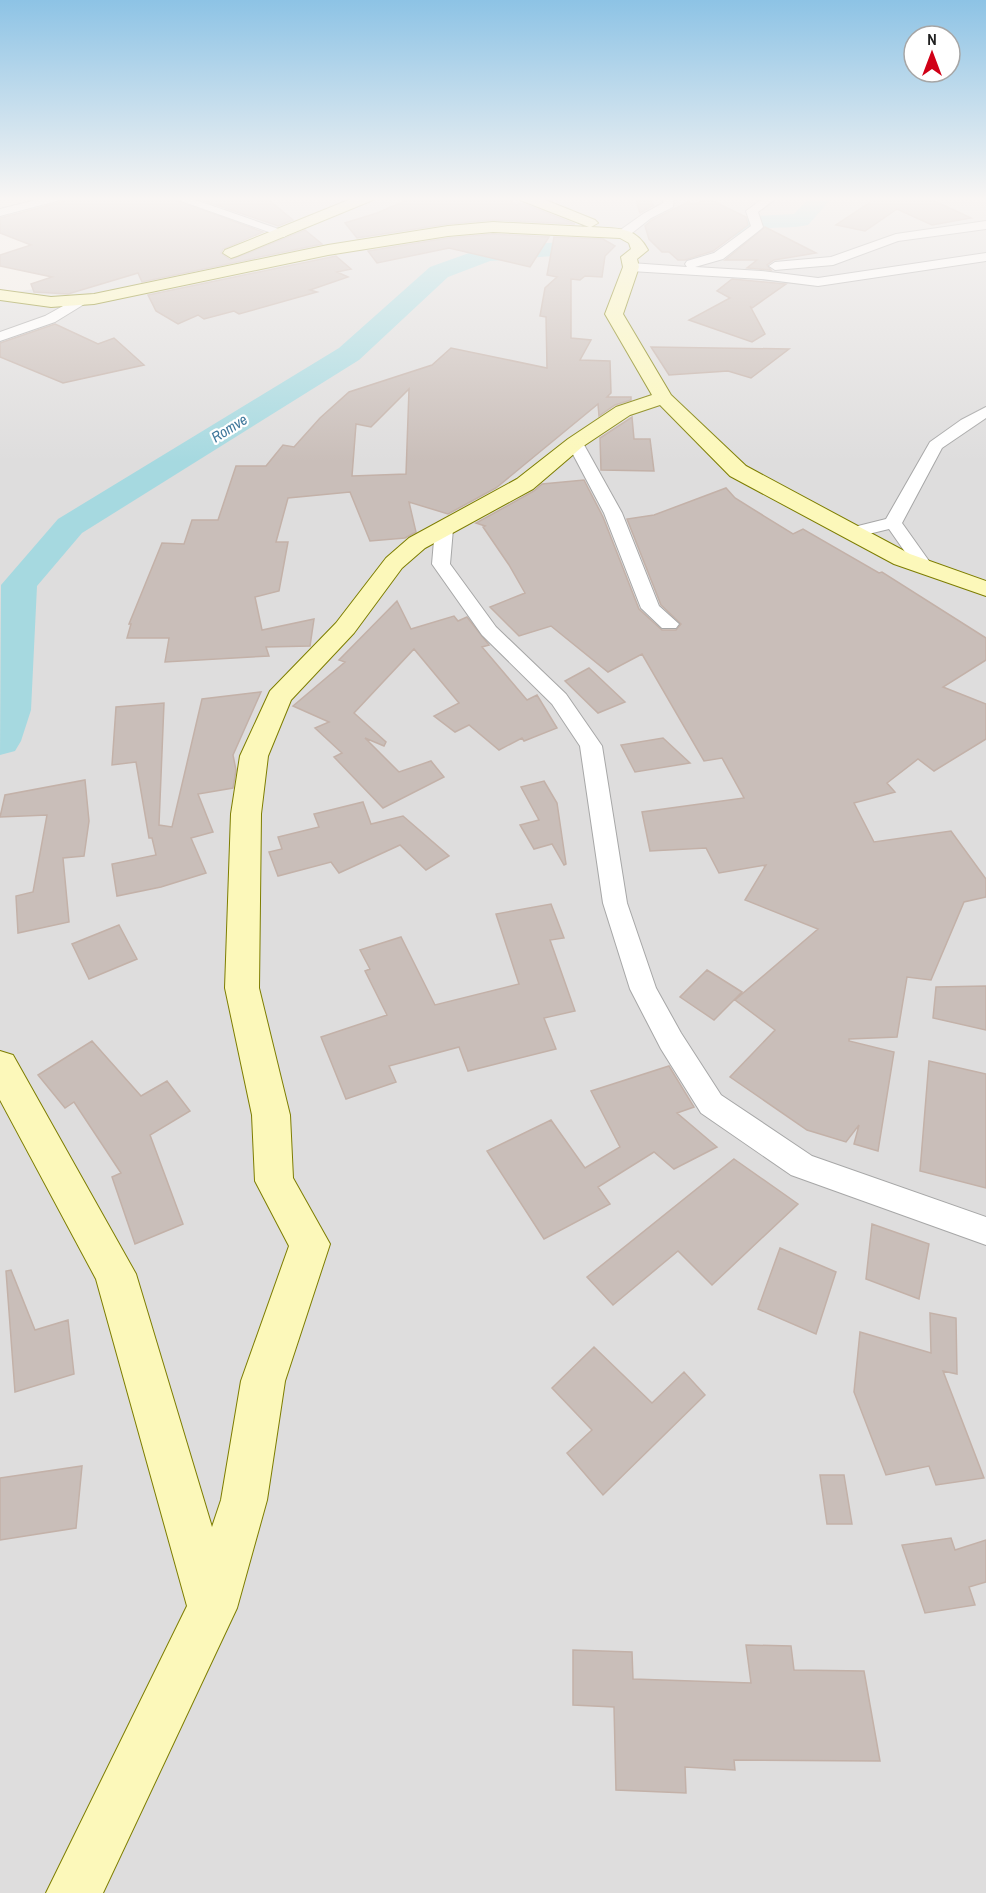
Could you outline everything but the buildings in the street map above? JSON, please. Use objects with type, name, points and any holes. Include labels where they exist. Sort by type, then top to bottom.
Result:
[{"type":"main road","points":[[0,295],[51,302],[81,300],[151,285]]},
{"type":"main road","points":[[628,285],[614,314],[663,398],[738,471],[902,559],[986,589]]},
{"type":"main road","points":[[74,1893],[212,1608],[244,1500],[263,1381],[310,1244],[274,1181],[271,1115],[242,988],[246,814],[254,756],[279,697],[345,628],[394,563],[417,543],[525,484],[575,443],[623,411],[663,398]]},
{"type":"main road","points":[[0,1066],[115,1274],[212,1608]]},
{"type":"street","points":[[0,337],[50,319],[81,300]]},
{"type":"street","points":[[852,533],[893,523],[936,445],[966,423],[986,412]]},
{"type":"street","points":[[966,423],[986,426]]},
{"type":"street","points":[[575,443],[613,513],[651,608],[669,624]]},
{"type":"street","points":[[893,523],[925,568]]},
{"type":"street","points":[[444,529],[441,564],[489,631],[559,699],[591,746],[615,903],[643,989],[671,1041],[711,1104],[802,1166],[986,1231]]},
{"type":"shaded area","points":[[54,285],[986,285],[986,1893],[0,1893],[0,295]]},
{"type":"waterway","name":"Romve","points":[[0,741],[11,710],[19,585],[70,526],[349,354],[424,285]]}]
